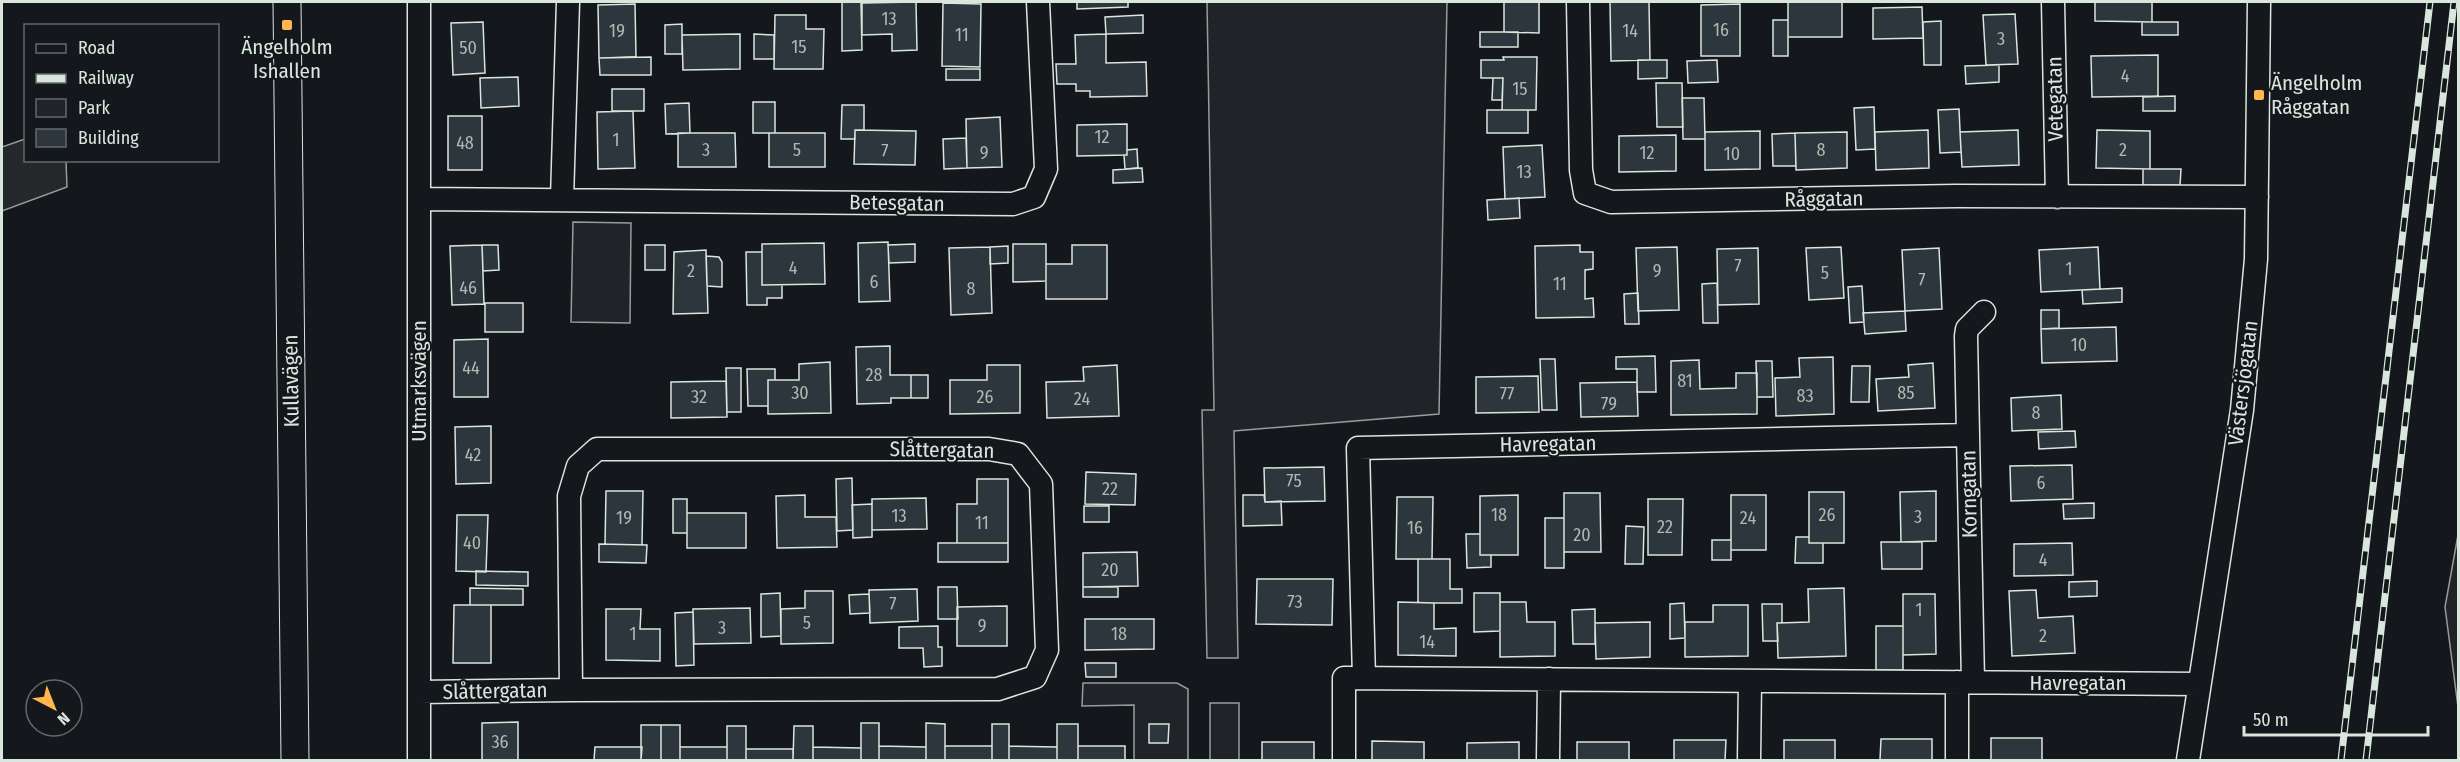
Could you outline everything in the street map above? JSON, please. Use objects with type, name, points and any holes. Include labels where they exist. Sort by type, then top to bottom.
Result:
[{"type":"street","name":"Kullavägen","points":[[287,2],[295,760]]},
{"type":"street","name":"Utmarksvägen","points":[[419,2],[419,760]]},
{"type":"street","points":[[562,199],[568,2]]},
{"type":"street","name":"Betesgatan","points":[[419,199],[1013,204],[1034,197],[1046,169],[1038,2]]},
{"type":"street","name":"Råggatan","points":[[1578,2],[1581,170],[1585,193],[1611,202],[2257,197]]},
{"type":"street","name":"Vetegatan","points":[[2053,2],[2057,197]]},
{"type":"street","name":"Västersjögatan","points":[[2188,760],[2242,410],[2256,259],[2259,2]]},
{"type":"street","name":"Korngatan","points":[[1965,682],[1968,435],[1966,333],[1984,312]]},
{"type":"street","name":"Havregatan","points":[[1364,678],[1358,448],[1968,435]]},
{"type":"street","name":"Slåttergatan","points":[[419,692],[998,688],[1035,677],[1047,650],[1041,484],[1018,454],[988,448],[597,449],[578,465],[569,496],[571,690]]},
{"type":"street","name":"Havregatan","points":[[1344,760],[1344,678],[2199,684]]},
{"type":"street","points":[[1548,760],[1549,680]]},
{"type":"street","points":[[1749,760],[1750,681]]},
{"type":"street","points":[[1957,760],[1965,682]]},
{"type":"green space","points":[[1207,2],[1447,2],[1439,414],[1234,431],[1238,658],[1207,658],[1202,410],[1214,410]]},
{"type":"green space","points":[[573,222],[631,223],[630,323],[571,322]]},
{"type":"green space","points":[[2458,535],[2458,707],[2445,607]]},
{"type":"green space","points":[[1083,683],[1177,683],[1188,689],[1188,760],[1134,760],[1134,705],[1082,706]]},
{"type":"green space","points":[[1210,703],[1239,703],[1239,760],[1210,760]]},
{"type":"shaded area","points":[[24,139],[24,162],[66,162],[67,187],[2,211],[2,147]]},
{"type":"building","points":[[842,2],[861,2],[862,50],[842,51]]},
{"type":"building","points":[[916,2],[917,50],[892,51],[892,34],[862,35],[862,3]]},
{"type":"building","points":[[1077,2],[1128,2],[1128,7],[1077,9]]},
{"type":"building","points":[[1504,2],[1539,2],[1539,33],[1504,32]]},
{"type":"building","points":[[1610,2],[1649,2],[1650,60],[1611,61]]},
{"type":"building","points":[[1788,2],[1842,2],[1842,37],[1788,37]]},
{"type":"building","points":[[2095,2],[2152,2],[2152,22],[2095,21]]},
{"type":"building","points":[[943,3],[981,4],[980,67],[942,66]]},
{"type":"building","points":[[635,4],[636,57],[599,58],[598,5]]},
{"type":"building","points":[[1740,4],[1740,56],[1701,56],[1701,5]]},
{"type":"building","points":[[1922,7],[1923,38],[1873,39],[1873,8]]},
{"type":"building","points":[[2015,14],[2018,64],[1986,65],[1983,15]]},
{"type":"building","points":[[775,15],[806,15],[806,29],[824,29],[823,69],[774,69]]},
{"type":"building","points":[[1143,15],[1143,33],[1106,34],[1105,17]]},
{"type":"building","points":[[1773,20],[1788,20],[1788,56],[1773,56]]},
{"type":"building","points":[[1941,21],[1941,65],[1924,65],[1923,22]]},
{"type":"building","points":[[483,22],[485,73],[453,75],[451,23]]},
{"type":"building","points":[[2142,22],[2178,22],[2178,35],[2142,35]]},
{"type":"building","points":[[682,24],[682,54],[665,54],[665,25]]},
{"type":"building","points":[[1480,32],[1518,32],[1518,47],[1480,47]]},
{"type":"building","points":[[740,34],[740,69],[683,70],[682,35]]},
{"type":"building","points":[[754,34],[774,35],[774,59],[754,59]]},
{"type":"building","points":[[1106,34],[1106,63],[1146,62],[1147,96],[1090,97],[1090,91],[1076,91],[1076,84],[1057,84],[1056,64],[1076,64],[1075,35]]},
{"type":"building","points":[[2158,55],[2158,96],[2092,97],[2091,56]]},
{"type":"building","points":[[651,57],[651,75],[600,75],[599,58]]},
{"type":"building","points":[[1503,57],[1537,57],[1536,110],[1502,110],[1503,78],[1481,78],[1481,60],[1504,60]]},
{"type":"building","points":[[1638,60],[1667,60],[1667,78],[1638,79]]},
{"type":"building","points":[[1717,60],[1718,82],[1688,83],[1687,61]]},
{"type":"building","points":[[1999,65],[1999,82],[1966,84],[1965,66]]},
{"type":"building","points":[[946,69],[980,69],[980,80],[946,80]]},
{"type":"building","points":[[518,77],[519,106],[481,108],[480,78]]},
{"type":"building","points":[[1493,78],[1503,78],[1502,100],[1492,100]]},
{"type":"building","points":[[1656,83],[1682,83],[1683,127],[1657,127]]},
{"type":"building","points":[[612,89],[644,89],[644,111],[612,111]]},
{"type":"building","points":[[2175,96],[2175,111],[2143,111],[2143,97]]},
{"type":"building","points":[[1682,98],[1704,98],[1705,139],[1683,139]]},
{"type":"building","points":[[753,102],[775,102],[775,133],[753,133]]},
{"type":"building","points":[[689,103],[690,133],[666,134],[665,104]]},
{"type":"building","points":[[842,105],[864,105],[864,130],[855,130],[855,139],[841,139]]},
{"type":"building","points":[[1874,107],[1875,149],[1856,150],[1854,108]]},
{"type":"building","points":[[1959,109],[1961,152],[1940,153],[1938,110]]},
{"type":"building","points":[[1487,110],[1528,110],[1528,133],[1487,133]]},
{"type":"building","points":[[633,111],[635,168],[598,169],[597,112]]},
{"type":"building","points":[[448,116],[482,116],[482,170],[448,170]]},
{"type":"building","points":[[1000,117],[1002,167],[967,168],[966,119]]},
{"type":"building","points":[[1127,124],[1127,155],[1077,156],[1077,125]]},
{"type":"building","points":[[855,130],[916,131],[915,165],[854,164]]},
{"type":"building","points":[[1928,130],[1929,168],[1876,170],[1875,132]]},
{"type":"building","points":[[2018,130],[2019,165],[1962,167],[1960,132]]},
{"type":"building","points":[[2097,130],[2150,131],[2150,169],[2096,168]]},
{"type":"building","points":[[1760,131],[1760,169],[1705,170],[1705,132]]},
{"type":"building","points":[[1847,132],[1847,168],[1796,170],[1795,133]]},
{"type":"building","points":[[678,133],[735,133],[736,167],[678,167]]},
{"type":"building","points":[[769,133],[825,133],[825,167],[769,167]]},
{"type":"building","points":[[1795,133],[1796,166],[1773,166],[1772,134]]},
{"type":"building","points":[[1676,135],[1676,171],[1619,172],[1619,136]]},
{"type":"building","points":[[966,138],[967,168],[944,169],[943,139]]},
{"type":"building","points":[[1542,145],[1545,197],[1505,199],[1503,147]]},
{"type":"building","points":[[1137,149],[1138,168],[1125,169],[1124,155],[1127,155],[1127,150]]},
{"type":"building","points":[[1142,168],[1143,182],[1113,183],[1113,170]]},
{"type":"building","points":[[2143,169],[2181,169],[2180,185],[2143,185]]},
{"type":"building","points":[[1519,198],[1520,218],[1488,220],[1487,200]]},
{"type":"building","points":[[888,242],[890,301],[859,302],[858,243]]},
{"type":"building","points":[[824,243],[825,284],[762,285],[762,244]]},
{"type":"building","points":[[915,244],[915,262],[889,263],[888,245]]},
{"type":"building","points":[[1013,244],[1046,244],[1046,281],[1013,282]]},
{"type":"building","points":[[482,245],[484,304],[452,305],[450,246]]},
{"type":"building","points":[[482,245],[498,245],[499,270],[483,271]]},
{"type":"building","points":[[645,245],[665,245],[665,270],[645,270]]},
{"type":"building","points":[[1072,245],[1107,245],[1107,299],[1046,299],[1046,264],[1072,264]]},
{"type":"building","points":[[1580,245],[1580,252],[1593,252],[1593,269],[1585,270],[1585,299],[1593,298],[1594,317],[1536,318],[1535,246]]},
{"type":"building","points":[[1008,246],[1008,263],[990,264],[990,247]]},
{"type":"building","points":[[990,247],[992,313],[951,315],[949,248]]},
{"type":"building","points":[[1677,247],[1679,310],[1638,311],[1636,248]]},
{"type":"building","points":[[1841,247],[1844,298],[1809,300],[1806,248]]},
{"type":"building","points":[[2098,247],[2100,289],[2041,292],[2039,250]]},
{"type":"building","points":[[1758,248],[1759,304],[1718,305],[1717,249]]},
{"type":"building","points":[[1939,248],[1942,309],[1905,311],[1902,250]]},
{"type":"building","points":[[706,250],[708,313],[673,314],[674,252]]},
{"type":"building","points":[[746,252],[762,252],[762,285],[782,285],[782,298],[767,298],[767,305],[747,305]]},
{"type":"building","points":[[706,256],[719,257],[722,262],[722,287],[707,286]]},
{"type":"building","points":[[1717,283],[1718,323],[1703,323],[1702,284]]},
{"type":"building","points":[[1862,286],[1864,322],[1850,323],[1848,287]]},
{"type":"building","points":[[2122,288],[2122,302],[2083,304],[2082,290]]},
{"type":"building","points":[[1638,293],[1639,324],[1625,324],[1624,294]]},
{"type":"building","points":[[485,303],[523,303],[523,332],[485,332]]},
{"type":"building","points":[[2041,310],[2059,310],[2059,328],[2041,329]]},
{"type":"building","points":[[1905,311],[1906,331],[1865,334],[1863,313]]},
{"type":"building","points":[[2116,327],[2117,361],[2042,363],[2041,329]]},
{"type":"building","points":[[488,339],[488,397],[454,397],[454,340]]},
{"type":"building","points":[[890,346],[890,375],[911,375],[911,398],[891,398],[891,403],[857,404],[856,347]]},
{"type":"building","points":[[1655,356],[1656,392],[1637,392],[1637,369],[1616,369],[1616,357]]},
{"type":"building","points":[[1833,357],[1834,414],[1776,416],[1775,378],[1800,377],[1799,358]]},
{"type":"building","points":[[1540,359],[1555,359],[1557,410],[1542,410]]},
{"type":"building","points":[[1699,360],[1700,389],[1736,388],[1736,373],[1757,373],[1757,414],[1671,415],[1671,361]]},
{"type":"building","points":[[1756,361],[1772,361],[1773,397],[1757,397]]},
{"type":"building","points":[[830,362],[831,413],[768,414],[768,380],[799,380],[799,364]]},
{"type":"building","points":[[1933,363],[1935,408],[1878,411],[1876,379],[1909,377],[1908,365]]},
{"type":"building","points":[[987,365],[1020,365],[1020,413],[950,414],[950,380],[987,380]]},
{"type":"building","points":[[1117,365],[1119,416],[1047,418],[1046,382],[1084,381],[1083,367]]},
{"type":"building","points":[[1852,366],[1870,366],[1869,402],[1851,402]]},
{"type":"building","points":[[726,368],[741,368],[741,412],[727,412]]},
{"type":"building","points":[[747,369],[775,369],[775,380],[768,380],[768,406],[748,406]]},
{"type":"building","points":[[911,375],[928,375],[928,398],[911,398]]},
{"type":"building","points":[[1538,376],[1539,412],[1476,413],[1476,377]]},
{"type":"building","points":[[726,381],[727,417],[671,418],[671,382]]},
{"type":"building","points":[[1637,382],[1638,416],[1581,417],[1580,383]]},
{"type":"building","points":[[2061,395],[2062,429],[2012,431],[2011,398]]},
{"type":"building","points":[[491,426],[491,483],[456,484],[455,427]]},
{"type":"building","points":[[2075,431],[2076,447],[2039,449],[2038,432]]},
{"type":"building","points":[[2072,465],[2073,499],[2011,501],[2010,466]]},
{"type":"building","points":[[1324,467],[1325,501],[1265,502],[1264,468]]},
{"type":"building","points":[[1086,472],[1136,474],[1135,505],[1085,504]]},
{"type":"building","points":[[852,478],[853,530],[837,531],[836,479]]},
{"type":"building","points":[[977,479],[1008,479],[1008,543],[957,543],[957,504],[977,504]]},
{"type":"building","points":[[606,491],[643,491],[642,545],[605,544]]},
{"type":"building","points":[[1936,491],[1936,541],[1901,542],[1900,492]]},
{"type":"building","points":[[1809,492],[1844,492],[1844,543],[1809,543]]},
{"type":"building","points":[[1564,493],[1600,493],[1601,552],[1564,552]]},
{"type":"building","points":[[805,495],[805,517],[836,517],[837,547],[777,548],[776,496]]},
{"type":"building","points":[[1243,495],[1264,495],[1265,502],[1281,501],[1282,525],[1243,526]]},
{"type":"building","points":[[1518,495],[1518,555],[1480,555],[1480,496]]},
{"type":"building","points":[[1731,495],[1766,495],[1766,550],[1731,550]]},
{"type":"building","points":[[1397,497],[1433,497],[1432,559],[1396,559]]},
{"type":"building","points":[[926,498],[927,529],[872,530],[872,499]]},
{"type":"building","points":[[673,499],[687,499],[687,533],[673,533]]},
{"type":"building","points":[[1648,499],[1683,499],[1682,555],[1648,555]]},
{"type":"building","points":[[2094,503],[2094,518],[2064,519],[2063,504]]},
{"type":"building","points":[[872,504],[872,537],[853,538],[852,505]]},
{"type":"building","points":[[1084,506],[1109,506],[1109,522],[1084,522]]},
{"type":"building","points":[[687,513],[746,513],[746,548],[687,548]]},
{"type":"building","points":[[457,515],[488,515],[486,572],[456,571]]},
{"type":"building","points":[[1545,518],[1564,518],[1564,568],[1545,568]]},
{"type":"building","points":[[1626,526],[1644,527],[1643,564],[1625,564]]},
{"type":"building","points":[[1466,534],[1480,534],[1480,555],[1491,555],[1491,567],[1467,568]]},
{"type":"building","points":[[1796,537],[1809,537],[1809,543],[1823,543],[1823,563],[1795,563]]},
{"type":"building","points":[[1712,540],[1731,540],[1731,560],[1712,560]]},
{"type":"building","points":[[1881,542],[1922,542],[1922,569],[1882,569]]},
{"type":"building","points":[[938,543],[1008,543],[1008,562],[938,562]]},
{"type":"building","points":[[2072,543],[2073,575],[2014,576],[2014,544]]},
{"type":"building","points":[[599,544],[647,545],[646,563],[599,562]]},
{"type":"building","points":[[1137,552],[1138,586],[1083,587],[1083,553]]},
{"type":"building","points":[[1418,559],[1450,559],[1450,589],[1462,589],[1462,603],[1418,603]]},
{"type":"building","points":[[476,571],[528,572],[528,586],[476,585]]},
{"type":"building","points":[[1257,579],[1333,579],[1332,625],[1256,624]]},
{"type":"building","points":[[2097,581],[2097,596],[2069,597],[2069,582]]},
{"type":"building","points":[[938,587],[957,587],[958,619],[938,619]]},
{"type":"building","points":[[1083,587],[1118,587],[1118,597],[1083,597]]},
{"type":"building","points":[[470,588],[523,589],[523,605],[470,605]]},
{"type":"building","points":[[1844,588],[1846,656],[1778,658],[1777,623],[1809,622],[1808,589]]},
{"type":"building","points":[[917,589],[918,621],[870,623],[869,590]]},
{"type":"building","points":[[2036,590],[2038,618],[2073,616],[2075,653],[2012,656],[2009,591]]},
{"type":"building","points":[[805,591],[833,591],[833,643],[781,644],[781,609],[805,608]]},
{"type":"building","points":[[780,593],[781,636],[761,637],[761,594]]},
{"type":"building","points":[[1474,593],[1500,593],[1500,631],[1474,632]]},
{"type":"building","points":[[869,594],[870,613],[850,614],[849,595]]},
{"type":"building","points":[[1903,594],[1935,594],[1936,654],[1903,655]]},
{"type":"building","points":[[1398,602],[1434,603],[1434,629],[1456,628],[1456,656],[1398,655]]},
{"type":"building","points":[[1500,602],[1526,602],[1527,622],[1555,622],[1555,656],[1500,657]]},
{"type":"building","points":[[1684,603],[1685,638],[1670,639],[1670,604]]},
{"type":"building","points":[[1762,604],[1782,604],[1782,623],[1777,623],[1778,641],[1763,641]]},
{"type":"building","points":[[454,605],[491,605],[491,663],[453,663]]},
{"type":"building","points":[[1713,605],[1748,605],[1748,656],[1685,657],[1685,622],[1713,622]]},
{"type":"building","points":[[1007,606],[1007,646],[957,646],[957,607]]},
{"type":"building","points":[[750,608],[751,643],[694,644],[693,609]]},
{"type":"building","points":[[606,609],[641,609],[640,629],[660,629],[660,661],[606,660]]},
{"type":"building","points":[[1595,609],[1595,644],[1573,644],[1572,610]]},
{"type":"building","points":[[693,612],[694,665],[676,666],[675,613]]},
{"type":"building","points":[[1085,619],[1154,619],[1154,649],[1085,650]]},
{"type":"building","points":[[1650,622],[1650,657],[1596,659],[1595,623]]},
{"type":"building","points":[[938,626],[938,647],[942,647],[942,666],[924,667],[923,648],[899,648],[899,627]]},
{"type":"building","points":[[1876,626],[1903,626],[1903,670],[1876,670]]},
{"type":"building","points":[[1085,663],[1116,663],[1116,677],[1086,677]]},
{"type":"building","points":[[518,722],[518,760],[482,760],[482,723]]},
{"type":"building","points":[[861,723],[879,723],[879,760],[861,760]]},
{"type":"building","points":[[926,723],[945,724],[945,760],[926,760]]},
{"type":"building","points":[[992,724],[1009,724],[1009,760],[992,760]]},
{"type":"building","points":[[1057,724],[1078,724],[1078,760],[1057,760]]},
{"type":"building","points":[[1149,724],[1169,724],[1168,743],[1149,743]]},
{"type":"building","points":[[641,725],[661,725],[661,760],[641,760]]},
{"type":"building","points":[[661,725],[680,725],[680,760],[661,760]]},
{"type":"building","points":[[727,726],[746,726],[746,760],[727,760]]},
{"type":"building","points":[[794,726],[813,726],[813,760],[793,760]]},
{"type":"building","points":[[1991,738],[2042,738],[2042,760],[1991,760]]},
{"type":"building","points":[[1881,739],[1932,739],[1932,760],[1880,760]]},
{"type":"building","points":[[1674,740],[1726,740],[1725,760],[1674,760]]},
{"type":"building","points":[[1784,740],[1835,740],[1835,760],[1784,760]]},
{"type":"building","points":[[1372,741],[1424,742],[1424,760],[1372,760]]},
{"type":"building","points":[[1262,742],[1314,742],[1314,760],[1262,760]]},
{"type":"building","points":[[1519,742],[1519,760],[1467,760],[1467,743]]},
{"type":"building","points":[[1577,742],[1629,742],[1629,760],[1577,760]]},
{"type":"building","points":[[879,746],[926,747],[926,760],[879,760]]},
{"type":"building","points":[[945,746],[992,746],[992,760],[945,760]]},
{"type":"building","points":[[1009,746],[1057,747],[1057,760],[1009,760]]},
{"type":"building","points":[[1078,746],[1125,746],[1125,760],[1078,760]]},
{"type":"building","points":[[595,747],[642,747],[641,760],[594,760]]},
{"type":"building","points":[[680,747],[727,747],[727,760],[680,760]]},
{"type":"building","points":[[813,747],[861,748],[861,760],[813,760]]},
{"type":"building","points":[[746,749],[793,749],[793,760],[746,760]]},
{"type":"railway","points":[[2341,760],[2430,2]]},
{"type":"railway","points":[[2366,760],[2454,2]]},
{"type":"place","name":"Ängelholm Ishallen","points":[[287,25]]},
{"type":"place","name":"Ängelholm Råggatan","points":[[2259,95]]}]
